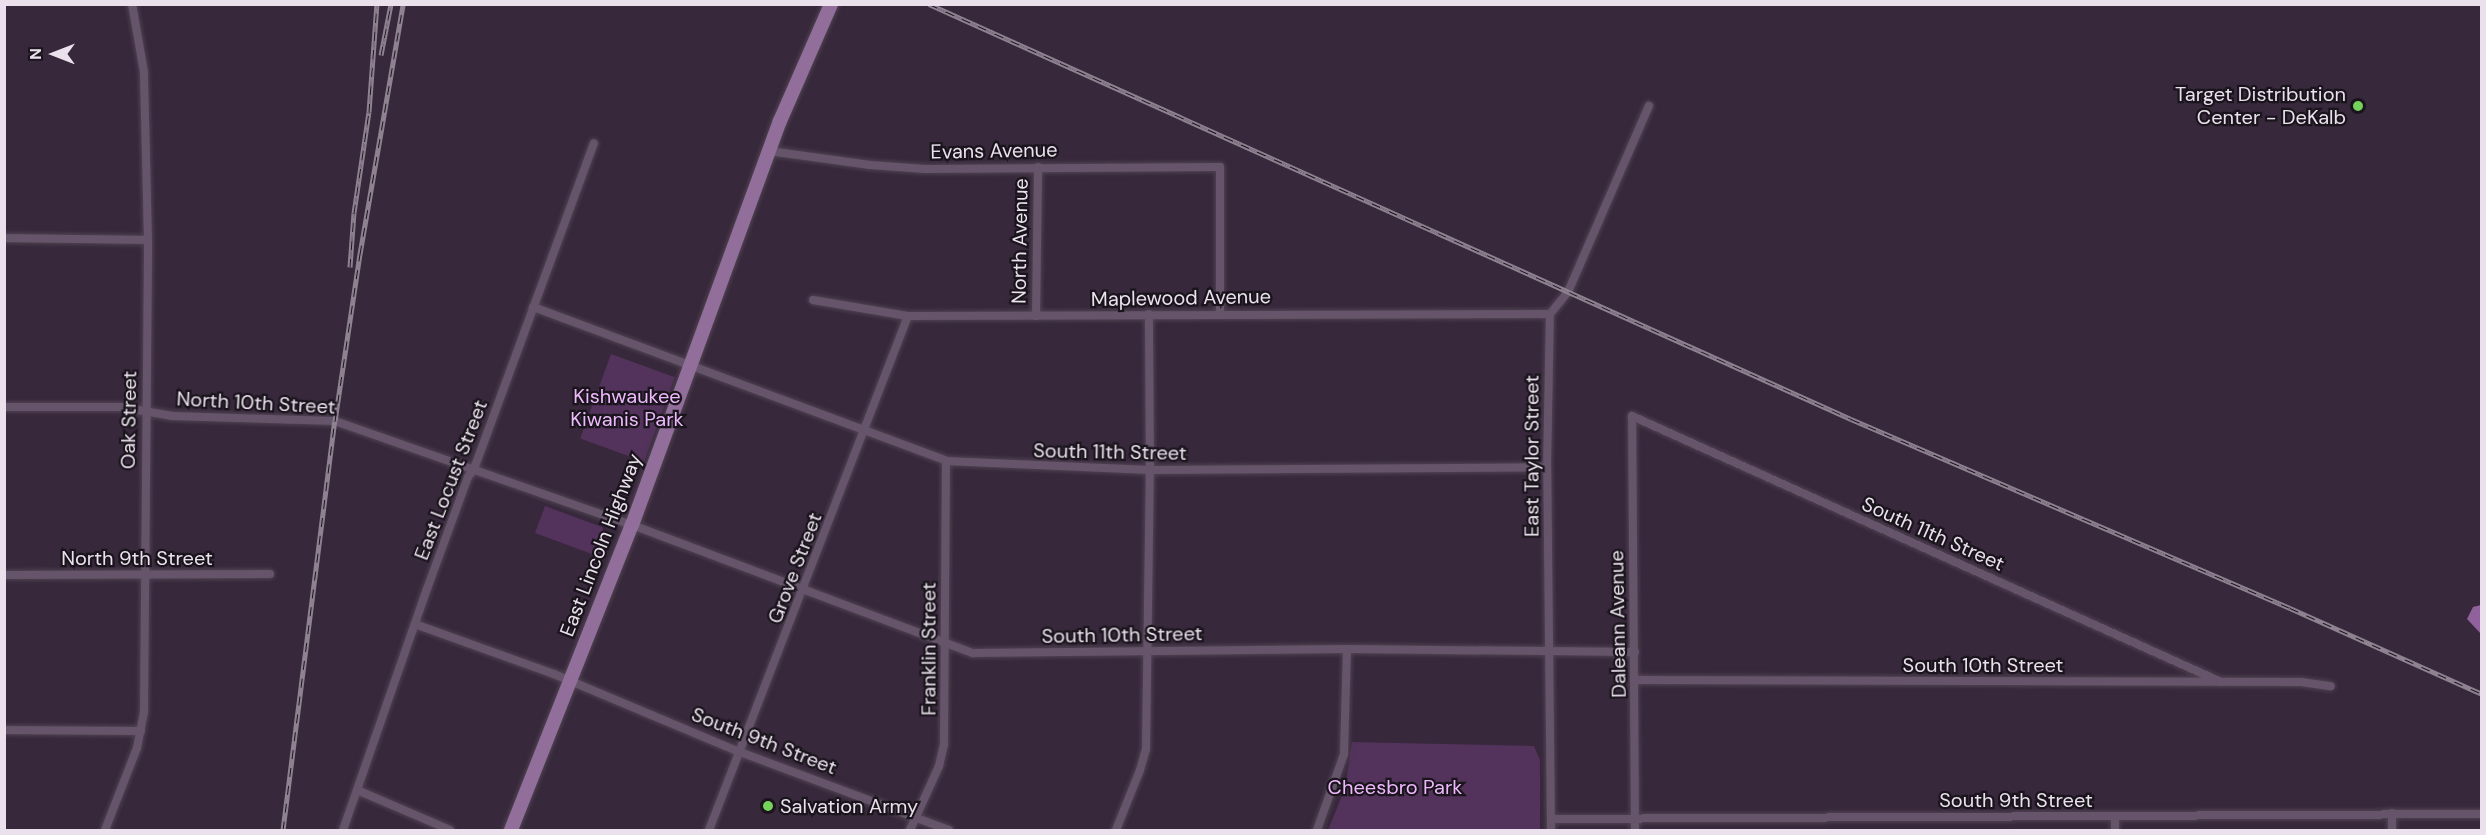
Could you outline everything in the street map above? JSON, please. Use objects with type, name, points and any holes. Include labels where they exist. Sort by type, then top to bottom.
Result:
[{"type":"main road","name":"East Lincoln Highway","points":[[511,831],[568,680],[633,525],[769,152],[831,4]]},
{"type":"street","name":"Oak Street","points":[[105,831],[141,731],[144,711],[148,240],[144,72],[132,4]]},
{"type":"street","points":[[1550,314],[1568,292],[1649,106]]},
{"type":"street","name":"East Locust Street","points":[[343,831],[468,477],[474,469],[594,143]]},
{"type":"street","name":"Evans Avenue","points":[[769,152],[870,165],[925,169],[1220,167],[1220,314]]},
{"type":"street","name":"North Avenue","points":[[1036,316],[1038,167]]},
{"type":"street","points":[[4,238],[148,240]]},
{"type":"street","name":"Maplewood Avenue","points":[[813,300],[908,316],[1550,314]]},
{"type":"street","name":"South 11th Street","points":[[533,308],[946,462],[1150,470],[1547,467]]},
{"type":"street","points":[[1116,831],[1144,759],[1150,470],[1149,314]]},
{"type":"street","name":"East Taylor Street","points":[[1550,314],[1547,467],[1551,831]]},
{"type":"street","name":"Grove Street","points":[[709,831],[908,316]]},
{"type":"street","name":"North 10th Street","points":[[4,407],[121,407],[172,416],[334,421],[633,525]]},
{"type":"street","name":"South 11th Street","points":[[1632,416],[2221,682]]},
{"type":"street","name":"Daleann Avenue","points":[[1632,416],[1635,831]]},
{"type":"street","name":"Franklin Street","points":[[910,831],[939,766],[944,744],[946,462]]},
{"type":"street","name":"South 10th Street","points":[[633,525],[973,653],[1347,650],[1635,652]]},
{"type":"street","name":"North 9th Street","points":[[4,575],[270,574]]},
{"type":"street","points":[[415,624],[568,680]]},
{"type":"street","points":[[1317,831],[1344,754],[1347,650]]},
{"type":"street","name":"South 9th Street","points":[[568,680],[740,752],[916,816],[949,831]]},
{"type":"street","name":"South 10th Street","points":[[1635,680],[2301,682],[2331,686]]},
{"type":"street","points":[[4,730],[141,731]]},
{"type":"street","points":[[357,790],[450,831]]},
{"type":"street","points":[[2392,813],[2392,831]]},
{"type":"street","name":"South 9th Street","points":[[1551,819],[2481,814]]},
{"type":"street","points":[[2115,816],[2115,831]]},
{"type":"green space","name":"Kishwaukee Kiwanis Park","points":[[611,354],[675,377],[644,462],[580,439]]},
{"type":"green space","points":[[545,506],[602,527],[607,540],[600,557],[535,533]]},
{"type":"green space","name":"Cheesbro Park","points":[[1352,742],[1534,746],[1540,760],[1540,830],[1328,830],[1345,788]]},
{"type":"shaded area","points":[[2482,605],[2481,634],[2467,619],[2473,607]]},
{"type":"railway","points":[[350,267],[354,213],[369,112],[377,4]]},
{"type":"railway","points":[[381,55],[391,4]]},
{"type":"railway","points":[[283,830],[335,421],[360,254],[403,4]]},
{"type":"railway","points":[[929,4],[1851,419],[2290,608],[2482,694]]},
{"type":"place","name":"Target Distribution Center - DeKalb","points":[[2358,106]]},
{"type":"place","name":"Salvation Army","points":[[768,806]]}]
